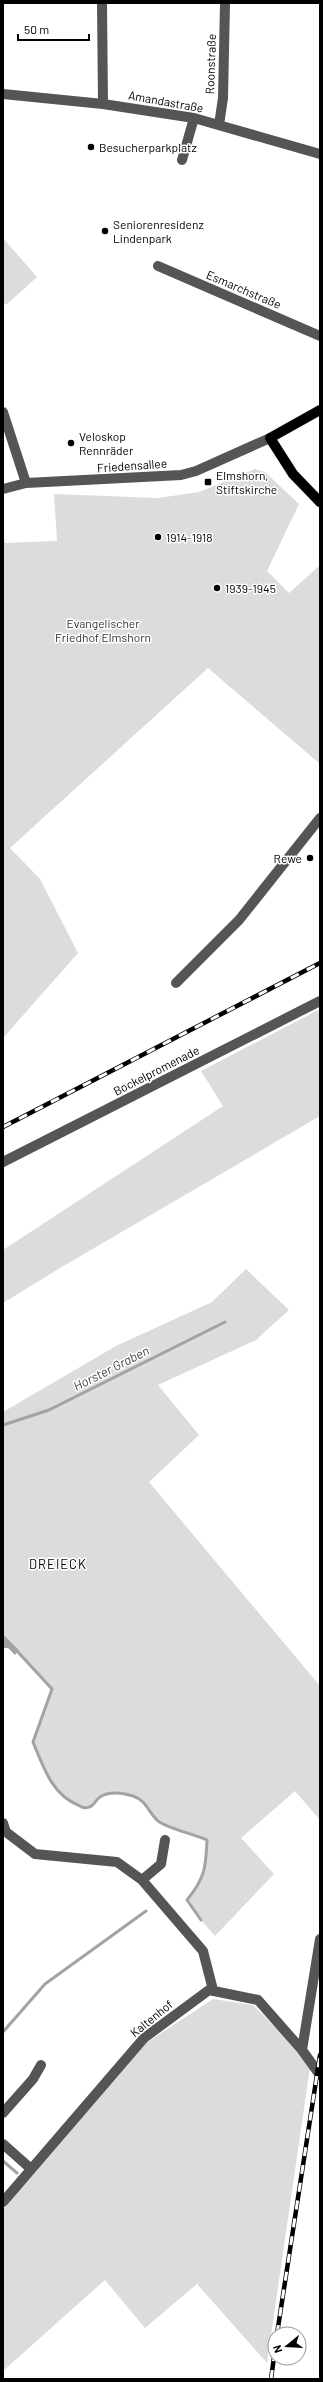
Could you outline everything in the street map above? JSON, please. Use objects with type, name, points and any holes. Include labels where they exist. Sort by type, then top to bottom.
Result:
[{"type":"main road","name":"Friedensallee","points":[[270,438],[320,410]]},
{"type":"main road","points":[[270,438],[293,474],[320,502]]},
{"type":"street","points":[[102,3],[103,104]]},
{"type":"street","name":"Roonstraße","points":[[219,125],[223,98],[225,3]]},
{"type":"street","name":"Amandastraße","points":[[3,94],[103,104],[194,118],[320,154]]},
{"type":"street","points":[[182,160],[194,118]]},
{"type":"street","name":"Esmarchstraße","points":[[158,266],[320,336]]},
{"type":"street","points":[[3,412],[26,483]]},
{"type":"street","name":"Friedensallee","points":[[3,489],[26,483],[181,475],[196,471],[270,438]]},
{"type":"street","points":[[176,983],[239,920],[320,818]]},
{"type":"street","name":"Bockelpromenade","points":[[3,1162],[320,1001]]},
{"type":"street","points":[[3,1823],[6,1832],[35,1854],[117,1862],[142,1880],[203,1951],[213,1990],[258,2000],[302,2050],[320,2075]]},
{"type":"street","points":[[142,1880],[161,1864],[165,1840]]},
{"type":"street","points":[[302,2050],[320,1939]]},
{"type":"street","name":"Kaltenhof","points":[[3,2202],[30,2168],[144,2038],[209,1990],[213,1990]]},
{"type":"street","points":[[3,2113],[33,2079],[41,2064]]},
{"type":"street","points":[[3,2144],[30,2168]]},
{"type":"green space","points":[[3,238],[37,277],[6,305],[3,301]]},
{"type":"green space","name":"Evangelischer Friedhof Elmshorn","points":[[255,469],[265,472],[299,504],[267,571],[289,593],[320,565],[320,679],[318,682],[320,684],[320,764],[208,668],[10,848],[40,879],[78,953],[3,1038],[3,535],[5,543],[57,541],[54,494],[158,498],[199,492]]},
{"type":"green space","points":[[320,1009],[320,1116],[3,1303],[3,1250],[223,1106],[201,1071]]},
{"type":"green space","points":[[246,1269],[289,1310],[256,1340],[158,1385],[199,1435],[149,1482],[320,1686],[320,1820],[295,1791],[241,1838],[274,1874],[215,1936],[201,1920],[187,1900],[201,1879],[205,1865],[207,1840],[161,1823],[155,1818],[141,1800],[133,1796],[121,1793],[104,1795],[91,1806],[86,1808],[69,1800],[61,1794],[50,1779],[33,1742],[52,1689],[17,1651],[19,1649],[3,1634],[3,1412],[116,1346],[212,1302]]},
{"type":"green space","points":[[213,1999],[253,2005],[287,2039],[310,2067],[272,2326],[267,2326],[267,2363],[197,2284],[145,2328],[105,2280],[3,2371],[3,2210],[53,2149],[146,2043]]},
{"type":"shaded area","points":[[3,1634],[19,1650],[15,1655],[8,1648],[3,1648]]},
{"type":"waterway","name":"Horster Graben","points":[[3,1425],[49,1410],[225,1322]]},
{"type":"waterway","points":[[17,1651],[52,1689],[33,1742],[45,1770],[61,1794],[69,1800],[86,1808],[91,1806],[97,1799],[104,1795],[121,1793],[133,1796],[141,1800],[155,1818],[161,1823],[207,1840],[206,1858],[203,1872],[198,1885],[187,1900],[201,1920]]},
{"type":"waterway","points":[[3,2032],[45,1984],[146,1911]]},
{"type":"waterway","points":[[3,2161],[17,2173]]},
{"type":"railway","points":[[3,1127],[320,963]]},
{"type":"railway","points":[[278,2326],[320,2055]]},
{"type":"railway","points":[[271,2379],[273,2366]]},
{"type":"place","name":"Besucherparkplatz","points":[[91,147]]},
{"type":"place","name":"Seniorenresidenz Lindenpark","points":[[105,231]]},
{"type":"place","name":"Veloskop Rennräder","points":[[71,443]]},
{"type":"place","name":"Elmshorn, Stiftskirche","points":[[208,482]]},
{"type":"place","name":"1914-1918","points":[[158,537]]},
{"type":"place","name":"1939-1945","points":[[217,588]]},
{"type":"place","name":"Rewe","points":[[310,858]]},
{"type":"district","name":"DREIECK","points":[[58,1564]]}]
